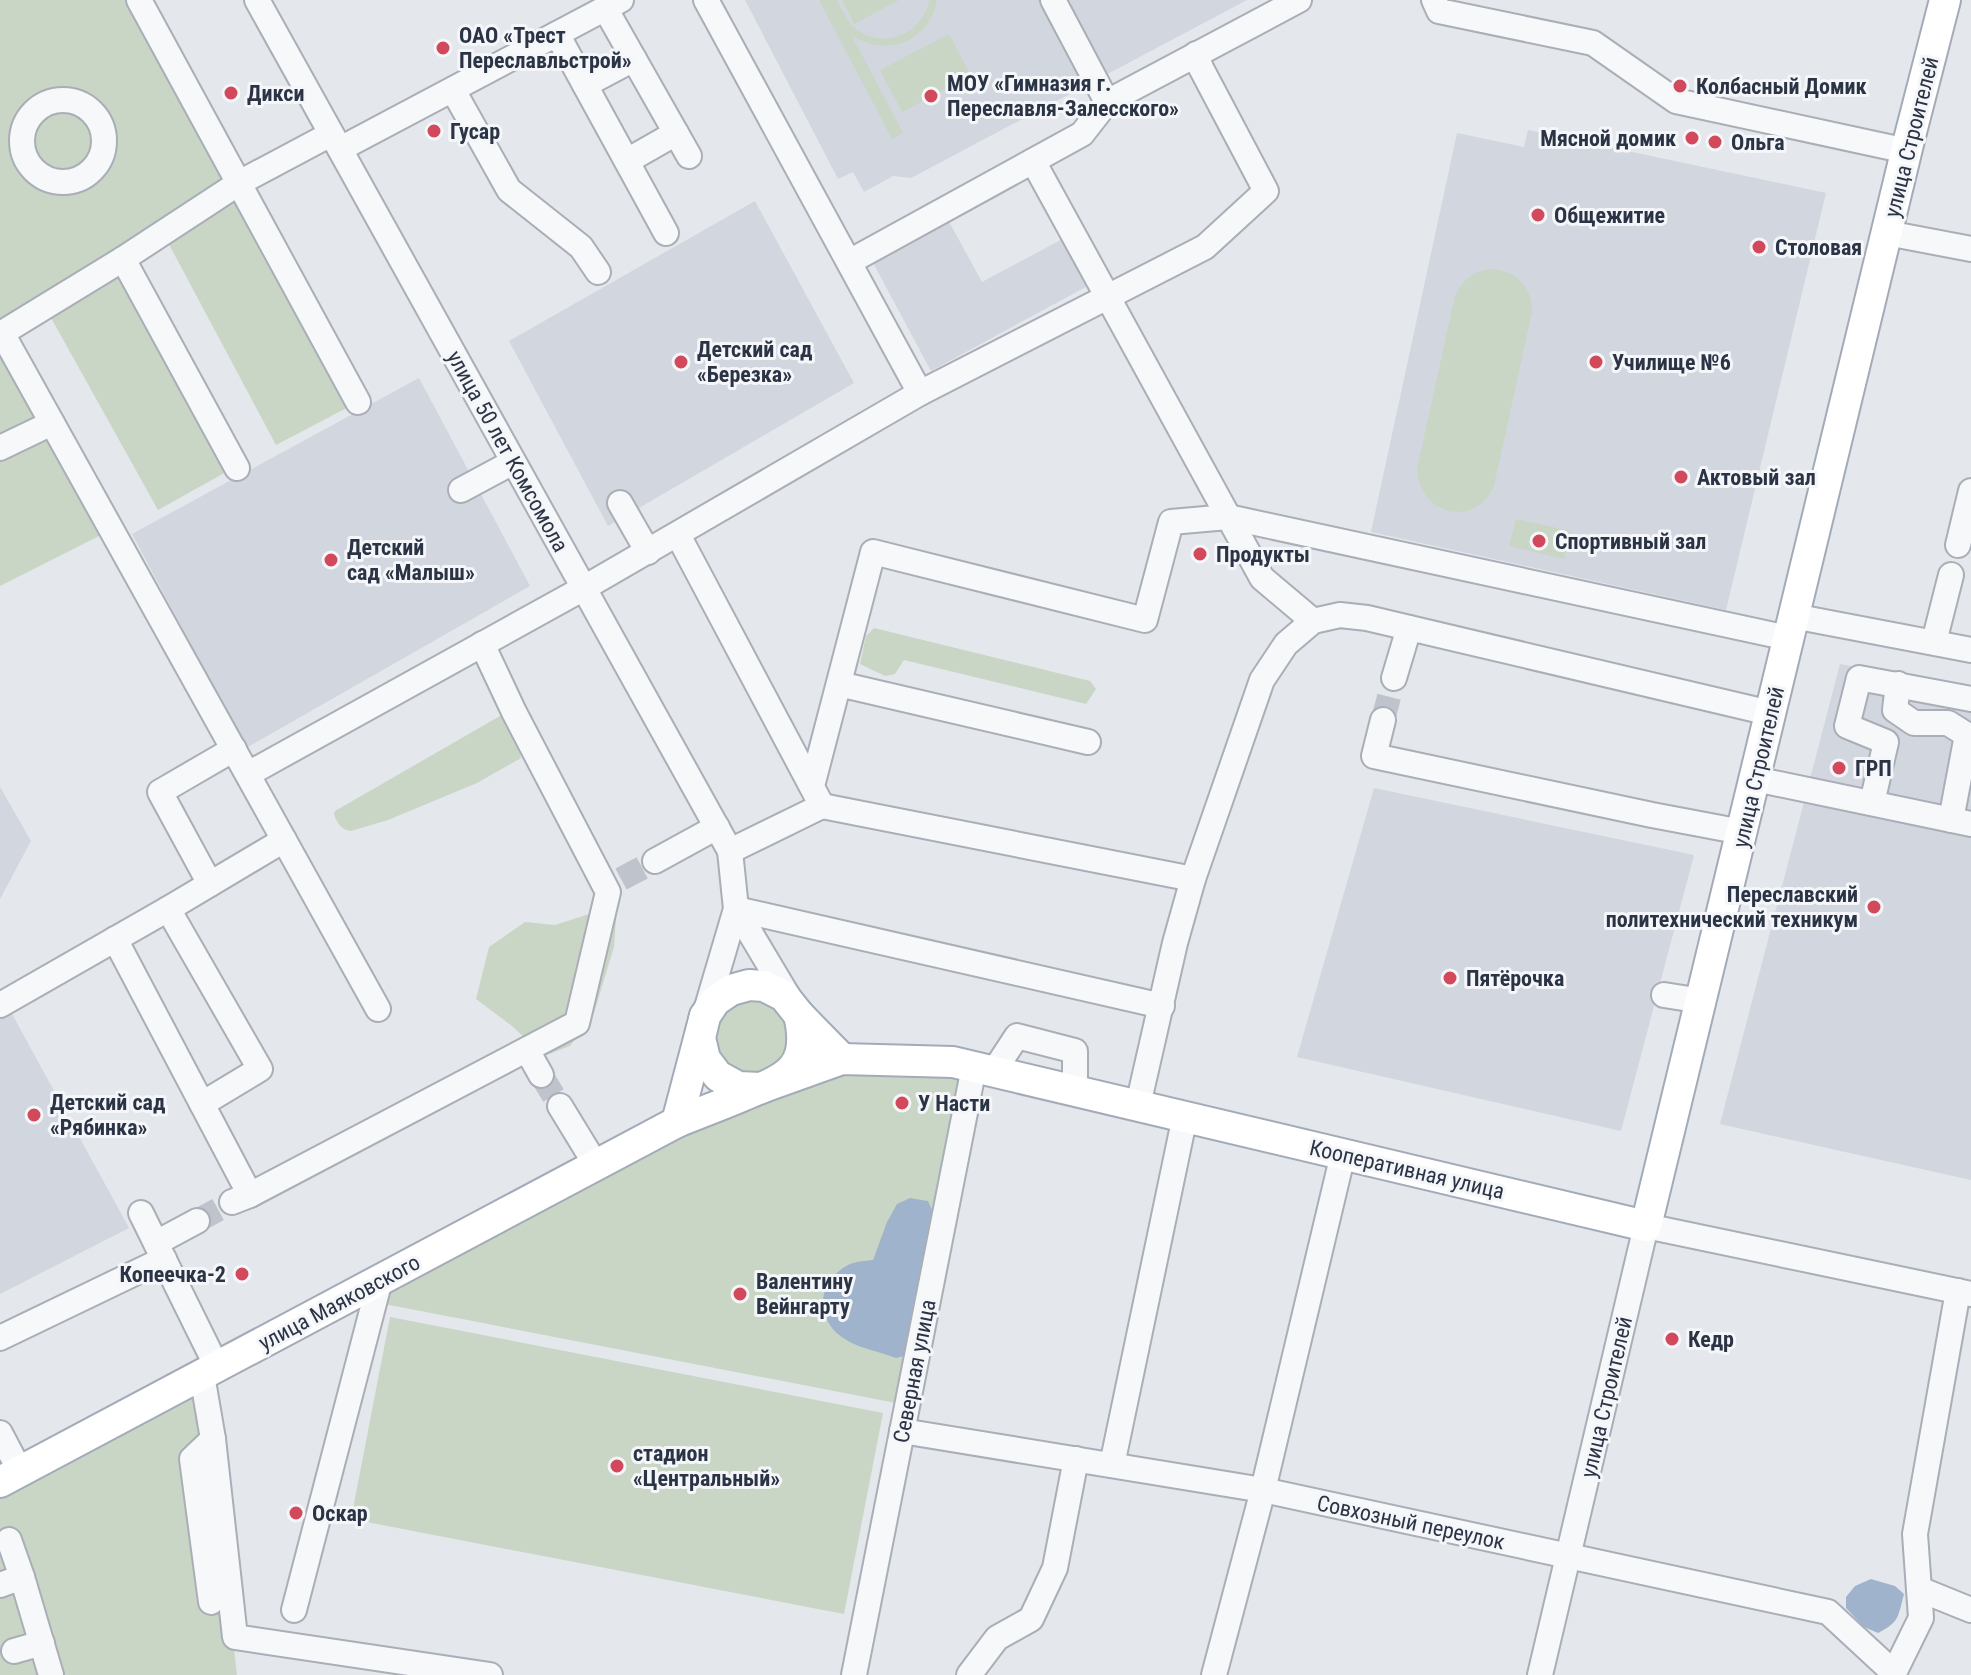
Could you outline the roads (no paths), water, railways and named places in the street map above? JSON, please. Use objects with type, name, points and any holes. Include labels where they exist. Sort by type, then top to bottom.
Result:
[{"type":"main road","name":"улица Строителей","points":[[1646,1226],[1945,0]]},
{"type":"main road","points":[[677,1122],[705,1016],[715,1001],[731,990],[749,985],[764,986],[784,996],[842,1059],[761,1088],[738,1087],[718,1076],[705,1059],[700,1038],[705,1016]]},
{"type":"main road","points":[[761,1088],[785,1078],[798,1061],[804,1035],[799,1015]]},
{"type":"main road","name":"Кооперативная улица","points":[[842,1059],[953,1062],[1646,1226]]},
{"type":"main road","name":"улица Маяковского","points":[[10,1477],[677,1122],[761,1088]]},
{"type":"street","points":[[139,0],[358,402]]},
{"type":"street","name":"улица 50 лет Комсомола","points":[[257,0],[730,851],[736,909]]},
{"type":"street","points":[[706,0],[920,393]]},
{"type":"street","points":[[1053,0],[1107,102]]},
{"type":"street","points":[[1434,0],[1439,11],[1593,43],[1676,101],[1907,151]]},
{"type":"street","points":[[849,262],[1082,134],[1107,102],[1293,2]]},
{"type":"street","points":[[378,1009],[2,333],[239,183],[453,90],[613,4],[634,59],[689,156]]},
{"type":"street","points":[[557,34],[666,233]]},
{"type":"street","points":[[248,774],[678,535],[920,393],[1205,247],[1266,191],[1196,54]]},
{"type":"street","points":[[585,85],[634,59]]},
{"type":"street","points":[[453,90],[509,190],[581,247],[598,272]]},
{"type":"street","points":[[627,161],[676,133]]},
{"type":"street","points":[[1033,161],[1262,578],[1313,621]]},
{"type":"street","points":[[1887,233],[1971,249]]},
{"type":"street","points":[[123,259],[237,468]]},
{"type":"street","points":[[0,448],[52,423]]},
{"type":"street","points":[[461,490],[513,462]]},
{"type":"street","points":[[1958,545],[1971,493]]},
{"type":"street","points":[[620,503],[648,552]]},
{"type":"street","points":[[817,796],[839,684],[873,552],[1145,620],[1171,522],[1228,517],[1791,627],[1934,642],[1971,650]]},
{"type":"street","points":[[678,535],[817,796]]},
{"type":"street","points":[[1934,642],[1951,575]]},
{"type":"street","points":[[1138,1105],[1193,879],[1262,680],[1286,644],[1313,621],[1340,615],[1367,618],[1770,713]]},
{"type":"street","points":[[1394,678],[1409,628]]},
{"type":"street","points":[[115,939],[202,1104],[241,1199],[577,1023],[613,882],[514,712],[482,644]]},
{"type":"street","points":[[1872,803],[1886,742],[1847,726],[1859,678],[1971,699]]},
{"type":"street","points":[[839,684],[1088,742]]},
{"type":"street","points":[[1755,779],[1966,822],[1967,735],[1948,723],[1914,723],[1895,710],[1898,684]]},
{"type":"street","points":[[1383,720],[1374,756],[1742,832]]},
{"type":"street","points":[[210,884],[160,792],[234,749]]},
{"type":"street","points":[[730,851],[817,796],[1193,879]]},
{"type":"street","points":[[655,861],[717,827]]},
{"type":"street","points":[[0,1005],[284,840]]},
{"type":"street","points":[[168,909],[260,1069],[202,1104]]},
{"type":"street","points":[[736,909],[1162,1006]]},
{"type":"street","points":[[736,909],[799,1015]]},
{"type":"street","points":[[705,1016],[736,909]]},
{"type":"street","points":[[1664,995],[1702,1001]]},
{"type":"street","points":[[527,1050],[541,1075]]},
{"type":"street","name":"Северная улица","points":[[854,1675],[902,1431],[984,1069]]},
{"type":"street","points":[[560,1106],[596,1165]]},
{"type":"street","points":[[1112,1465],[1185,1116]]},
{"type":"street","points":[[1214,1675],[1263,1490],[1343,1154]]},
{"type":"street","points":[[141,1213],[210,1371],[213,1439],[235,1637],[490,1675]]},
{"type":"street","points":[[0,1338],[160,1251],[197,1221]]},
{"type":"street","name":"Кооперативная улица","points":[[1646,1226],[1964,1293]]},
{"type":"street","name":"улица Строителей","points":[[1540,1675],[1646,1226]]},
{"type":"street","points":[[294,1610],[380,1280]]},
{"type":"street","name":"Совхозный переулок","points":[[902,1431],[1263,1490],[1828,1612],[1894,1674],[1921,1618],[1915,1534],[1964,1293]]},
{"type":"street","points":[[0,1433],[10,1477]]},
{"type":"street","points":[[211,1602],[192,1459],[213,1439]]},
{"type":"street","points":[[969,1675],[997,1638],[1031,1619],[1055,1568],[1076,1459]]},
{"type":"street","points":[[9,1540],[11,1581],[42,1643],[51,1675]]},
{"type":"street","points":[[1919,1589],[1971,1610]]},
{"type":"street","points":[[14,1651],[42,1643]]},
{"type":"water","points":[[910,1198],[928,1201],[932,1210],[905,1356],[896,1358],[853,1344],[837,1333],[829,1324],[823,1303],[829,1282],[837,1273],[851,1264],[873,1260],[897,1204]]},
{"type":"water","points":[[1871,1579],[1895,1586],[1904,1594],[1897,1618],[1878,1633],[1864,1627],[1846,1608],[1846,1597],[1855,1586]]},
{"type":"tunnel","points":[[1383,720],[1394,678]]},
{"type":"tunnel","points":[[621,879],[655,861]]},
{"type":"tunnel","points":[[541,1075],[560,1106]]},
{"type":"tunnel","points":[[197,1221],[232,1202]]},
{"type":"place","name":"ОАО «Трест Переславльстрой»","points":[[443,48]]},
{"type":"place","name":"Колбасный Домик","points":[[1680,86]]},
{"type":"place","name":"Дикси","points":[[231,93]]},
{"type":"place","name":"МОУ «Гимназия г. Переславля-Залесского»","points":[[931,96]]},
{"type":"place","name":"Гусар","points":[[434,131]]},
{"type":"place","name":"Мясной домик","points":[[1692,138]]},
{"type":"place","name":"Ольга","points":[[1715,142]]},
{"type":"place","name":"Общежитие","points":[[1538,215]]},
{"type":"place","name":"Столовая","points":[[1759,247]]},
{"type":"place","name":"Детский сад «Березка»","points":[[681,362]]},
{"type":"place","name":"Училище №6","points":[[1596,362]]},
{"type":"place","name":"Актовый зал","points":[[1681,477]]},
{"type":"place","name":"Спортивный зал","points":[[1539,541]]},
{"type":"place","name":"Продукты","points":[[1200,554]]},
{"type":"place","name":"Детский сад «Малыш»","points":[[331,560]]},
{"type":"place","name":"ГРП","points":[[1839,768]]},
{"type":"place","name":"Переславский политехнический техникум","points":[[1874,907]]},
{"type":"place","name":"Пятёрочка","points":[[1450,978]]},
{"type":"place","name":"У Насти","points":[[902,1103]]},
{"type":"place","name":"Детский сад «Рябинка»","points":[[34,1115]]},
{"type":"place","name":"Копеечка-2","points":[[242,1274]]},
{"type":"place","name":"Валентину Вейнгарту","points":[[740,1294]]},
{"type":"place","name":"Кедр","points":[[1672,1339]]},
{"type":"place","name":"стадион «Центральный»","points":[[617,1466]]},
{"type":"place","name":"Оскар","points":[[296,1513]]}]
